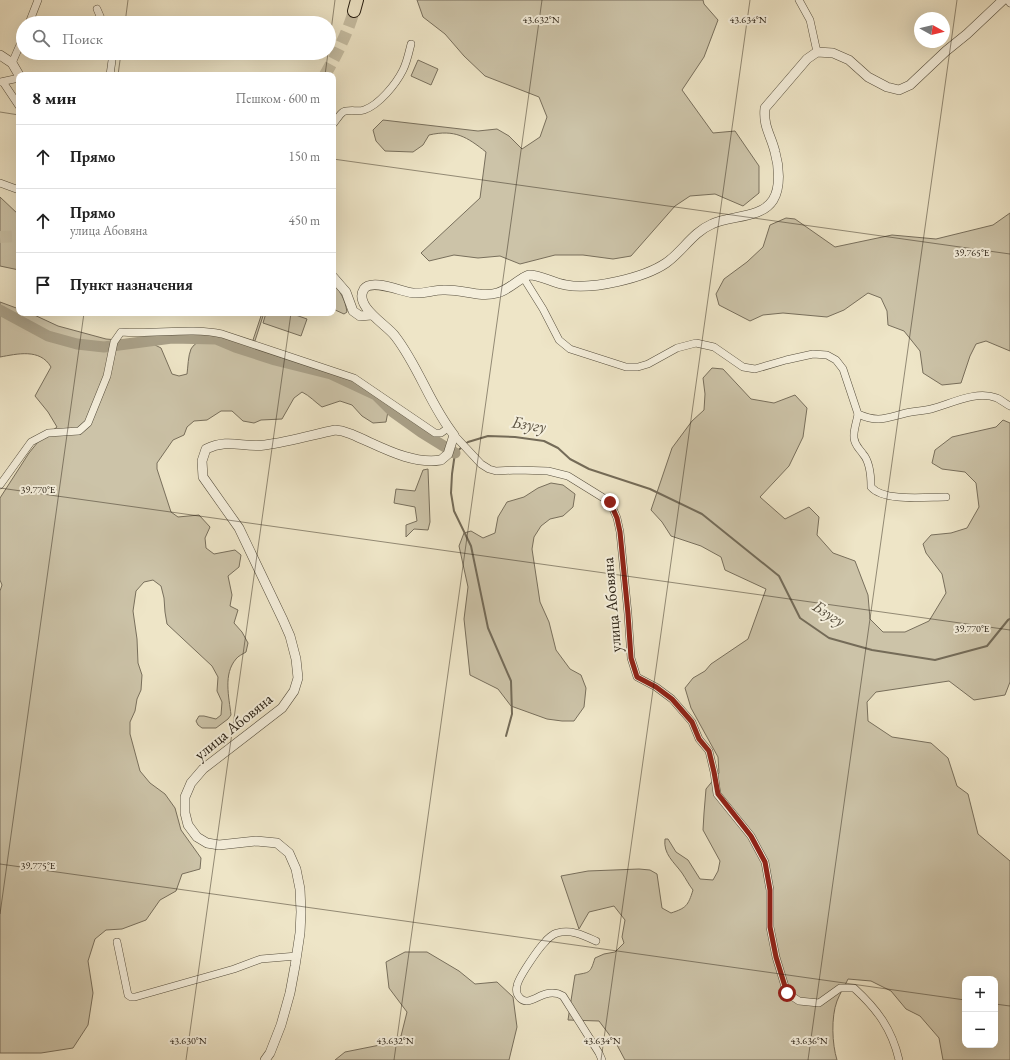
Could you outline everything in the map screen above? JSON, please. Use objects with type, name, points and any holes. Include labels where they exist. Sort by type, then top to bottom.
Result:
[{"type":"street","points":[[32,16],[38,0]]},
{"type":"street","points":[[799,0],[810,20],[817,52]]},
{"type":"street","points":[[946,497],[906,498],[880,494],[871,487],[869,468],[864,454],[854,443],[853,436],[858,414],[843,369],[836,360],[827,355],[813,354],[755,369],[743,367],[714,347],[696,343],[677,348],[648,364],[638,367],[626,367],[570,349],[559,340],[543,309],[523,277],[534,275],[568,286],[593,286],[653,271],[667,262],[699,232],[712,224],[735,217],[750,215],[765,208],[773,200],[777,188],[778,172],[775,152],[768,135],[764,118],[765,108],[808,59],[817,52],[833,53],[849,60],[868,77],[887,87],[899,90],[910,85],[1003,0]]},
{"type":"street","points":[[97,8],[100,16]]},
{"type":"street","points":[[336,121],[348,110],[357,111],[366,109],[377,102],[395,84],[403,70],[411,44]]},
{"type":"street","points":[[12,63],[16,54]]},
{"type":"street","points":[[0,55],[12,63],[16,72]]},
{"type":"street","points":[[110,72],[112,60]]},
{"type":"street","points":[[16,78],[2,82],[16,102]]},
{"type":"street","points":[[0,183],[16,189]]},
{"type":"street","name":"улица Абовяна","points":[[523,277],[500,293],[490,295],[480,295],[454,290],[419,293],[405,292],[378,285],[371,285],[365,288],[363,296],[364,303],[371,315],[388,328],[414,364],[432,401],[454,435],[481,464],[496,471],[548,471],[568,476],[610,502],[617,518],[620,532],[631,658],[637,677],[656,687],[672,699],[692,722],[699,739],[709,751],[718,794],[751,836],[765,862],[770,890],[770,927],[776,957],[787,993],[799,1001],[819,1003],[840,988],[854,988],[870,1002],[885,1024],[895,1043],[899,1060]]},
{"type":"street","name":"улица Абовяна","points":[[336,280],[346,292],[353,311],[360,316],[371,315]]},
{"type":"street","points":[[0,485],[31,442],[48,433],[79,431],[88,423],[107,376],[114,342],[121,332],[207,331],[222,334],[354,378],[435,433],[454,435]]},
{"type":"street","points":[[858,414],[868,418],[884,420],[907,413],[932,409],[958,400],[981,396],[997,398],[1010,406]]},
{"type":"street","name":"улица Абовяна","points":[[265,1060],[270,1053],[281,1025],[290,993],[297,956],[302,912],[296,869],[289,853],[277,843],[256,841],[219,845],[207,843],[197,837],[188,825],[185,813],[185,797],[191,783],[203,769],[282,708],[294,691],[298,678],[296,659],[290,636],[239,528],[203,477],[202,461],[206,449],[217,444],[237,443],[262,445],[287,442],[335,430],[351,434],[404,456],[422,460],[441,460],[450,450],[454,435]]},
{"type":"street","points":[[596,941],[569,931],[556,933],[545,941],[531,961],[517,985],[517,992],[519,997],[528,1001],[550,992],[558,993],[563,996],[602,1060]]},
{"type":"street","points":[[117,942],[128,995],[131,997],[234,969],[261,959],[297,956]]},
{"type":"shaded area","points":[[417,0],[703,0],[704,4],[718,20],[704,57],[682,90],[713,133],[735,131],[759,166],[759,193],[743,206],[715,194],[690,196],[675,206],[631,256],[613,259],[583,255],[555,255],[520,264],[500,256],[478,258],[454,255],[429,261],[421,253],[480,198],[486,152],[466,138],[446,133],[429,135],[423,145],[413,152],[385,151],[376,141],[373,130],[383,120],[478,131],[497,129],[509,136],[522,149],[540,137],[547,117],[539,97],[485,76],[464,56],[445,34],[423,17]]},
{"type":"shaded area","points":[[418,60],[438,69],[431,85],[411,76]]},
{"type":"shaded area","points":[[0,197],[16,212],[16,269],[0,266]]},
{"type":"shaded area","points":[[1010,213],[1010,351],[986,341],[976,344],[970,356],[961,383],[942,385],[923,373],[920,351],[904,331],[888,325],[887,311],[881,298],[868,293],[844,310],[827,317],[783,313],[763,315],[750,321],[719,305],[716,294],[724,279],[747,262],[763,247],[770,225],[786,218],[795,219],[835,247],[892,235],[936,239],[993,225]]},
{"type":"shaded area","points":[[336,287],[344,300],[347,312],[344,314],[336,310]]},
{"type":"shaded area","points":[[0,302],[16,308],[16,316],[36,316],[58,326],[106,339],[151,343],[161,348],[172,374],[179,376],[187,374],[191,349],[202,341],[227,343],[250,349],[261,316],[263,316],[252,350],[348,378],[373,392],[389,406],[386,422],[373,423],[362,416],[352,405],[340,401],[322,407],[302,392],[294,398],[282,419],[261,420],[254,423],[243,421],[232,411],[221,411],[207,420],[194,421],[187,427],[184,435],[173,440],[157,463],[157,469],[171,512],[178,517],[199,515],[210,527],[205,538],[206,548],[214,554],[235,550],[241,555],[239,567],[228,576],[232,595],[230,606],[238,610],[234,623],[242,632],[248,643],[246,652],[237,658],[229,672],[228,693],[231,715],[216,728],[202,728],[196,721],[199,716],[216,719],[221,715],[222,702],[217,691],[218,677],[212,666],[167,624],[161,586],[153,580],[144,582],[136,591],[133,611],[137,639],[138,663],[142,675],[141,690],[130,722],[130,734],[140,771],[150,783],[165,794],[175,808],[181,830],[201,858],[200,869],[182,874],[176,891],[160,900],[146,920],[122,929],[106,930],[95,939],[88,961],[93,993],[88,1025],[73,1048],[41,1053],[0,1053],[0,591],[2,585],[0,580],[0,498],[29,453],[38,442],[57,427],[48,412],[35,396],[51,367],[41,357],[35,355],[21,354],[0,357]]},
{"type":"shaded area","points":[[265,316],[298,316],[307,319],[301,336],[263,323]]},
{"type":"shaded area","points":[[712,368],[723,369],[751,399],[774,403],[795,395],[807,408],[803,437],[789,466],[760,497],[785,519],[809,507],[819,517],[817,535],[833,553],[855,561],[868,595],[870,619],[883,632],[905,632],[929,621],[946,593],[942,574],[926,553],[923,544],[931,535],[951,533],[967,528],[979,507],[976,483],[965,472],[942,469],[932,463],[935,450],[952,437],[996,427],[1003,420],[1010,423],[1010,682],[1005,695],[974,700],[949,681],[876,692],[867,702],[868,721],[892,737],[931,743],[948,758],[957,786],[968,794],[978,834],[1010,861],[1010,1060],[943,1060],[939,1038],[920,1016],[906,1009],[891,991],[871,981],[848,979],[838,998],[835,1007],[833,1030],[837,1060],[625,1060],[617,1045],[599,1021],[568,1020],[575,975],[589,971],[595,958],[604,954],[615,952],[624,943],[622,937],[625,920],[614,906],[589,912],[579,929],[561,876],[588,871],[650,870],[657,874],[662,908],[671,913],[686,906],[690,900],[693,890],[667,853],[665,839],[668,839],[676,852],[688,860],[700,879],[713,880],[718,871],[720,861],[703,830],[706,789],[719,773],[718,757],[691,708],[685,688],[693,678],[705,671],[711,664],[748,639],[766,589],[725,570],[721,557],[701,546],[671,536],[662,522],[651,510],[672,448],[692,421],[704,410],[705,394],[703,378]]},
{"type":"shaded area","points":[[428,469],[430,522],[428,530],[414,529],[406,537],[406,525],[417,521],[415,507],[394,503],[396,489],[415,491],[423,470]]},
{"type":"shaded area","points":[[551,483],[563,485],[575,494],[573,507],[563,516],[550,519],[541,526],[534,537],[532,549],[540,602],[549,622],[556,650],[570,669],[581,675],[586,688],[584,707],[574,721],[547,719],[511,706],[498,689],[470,675],[464,619],[468,587],[459,546],[464,533],[471,531],[483,538],[495,533],[498,517],[507,502],[524,497],[538,488]]},
{"type":"shaded area","points":[[405,952],[427,952],[459,971],[475,984],[497,982],[513,997],[517,1027],[509,1060],[335,1060],[345,1052],[380,1045],[401,1036],[407,1012],[389,988],[386,962]]},
{"type":"waterway","name":"Бзугу","points":[[0,310],[48,336],[77,344],[104,347],[172,338],[216,339],[275,360],[331,374],[376,395],[393,412],[421,432],[455,453]]},
{"type":"waterway","name":"Бзугу","points":[[465,444],[488,436],[515,437],[544,441],[558,448],[570,459],[589,469],[650,489],[702,514],[779,576],[800,618],[829,638],[872,650],[935,660],[987,646],[1010,619]]},
{"type":"waterway","points":[[462,447],[455,453],[451,493],[454,511],[471,546],[488,628],[511,681],[512,714],[506,736]]},
{"type":"tunnel","points":[[336,55],[354,11]]},
{"type":"tunnel","points":[[327,72],[333,60]]},
{"type":"tunnel","points":[[0,237],[16,236]]},
{"type":"route","points":[[610,502],[617,518],[620,532],[631,658],[637,677],[656,687],[672,699],[692,722],[699,739],[709,751],[718,794],[751,836],[765,862],[770,890],[770,927],[776,957],[787,993]]}]
